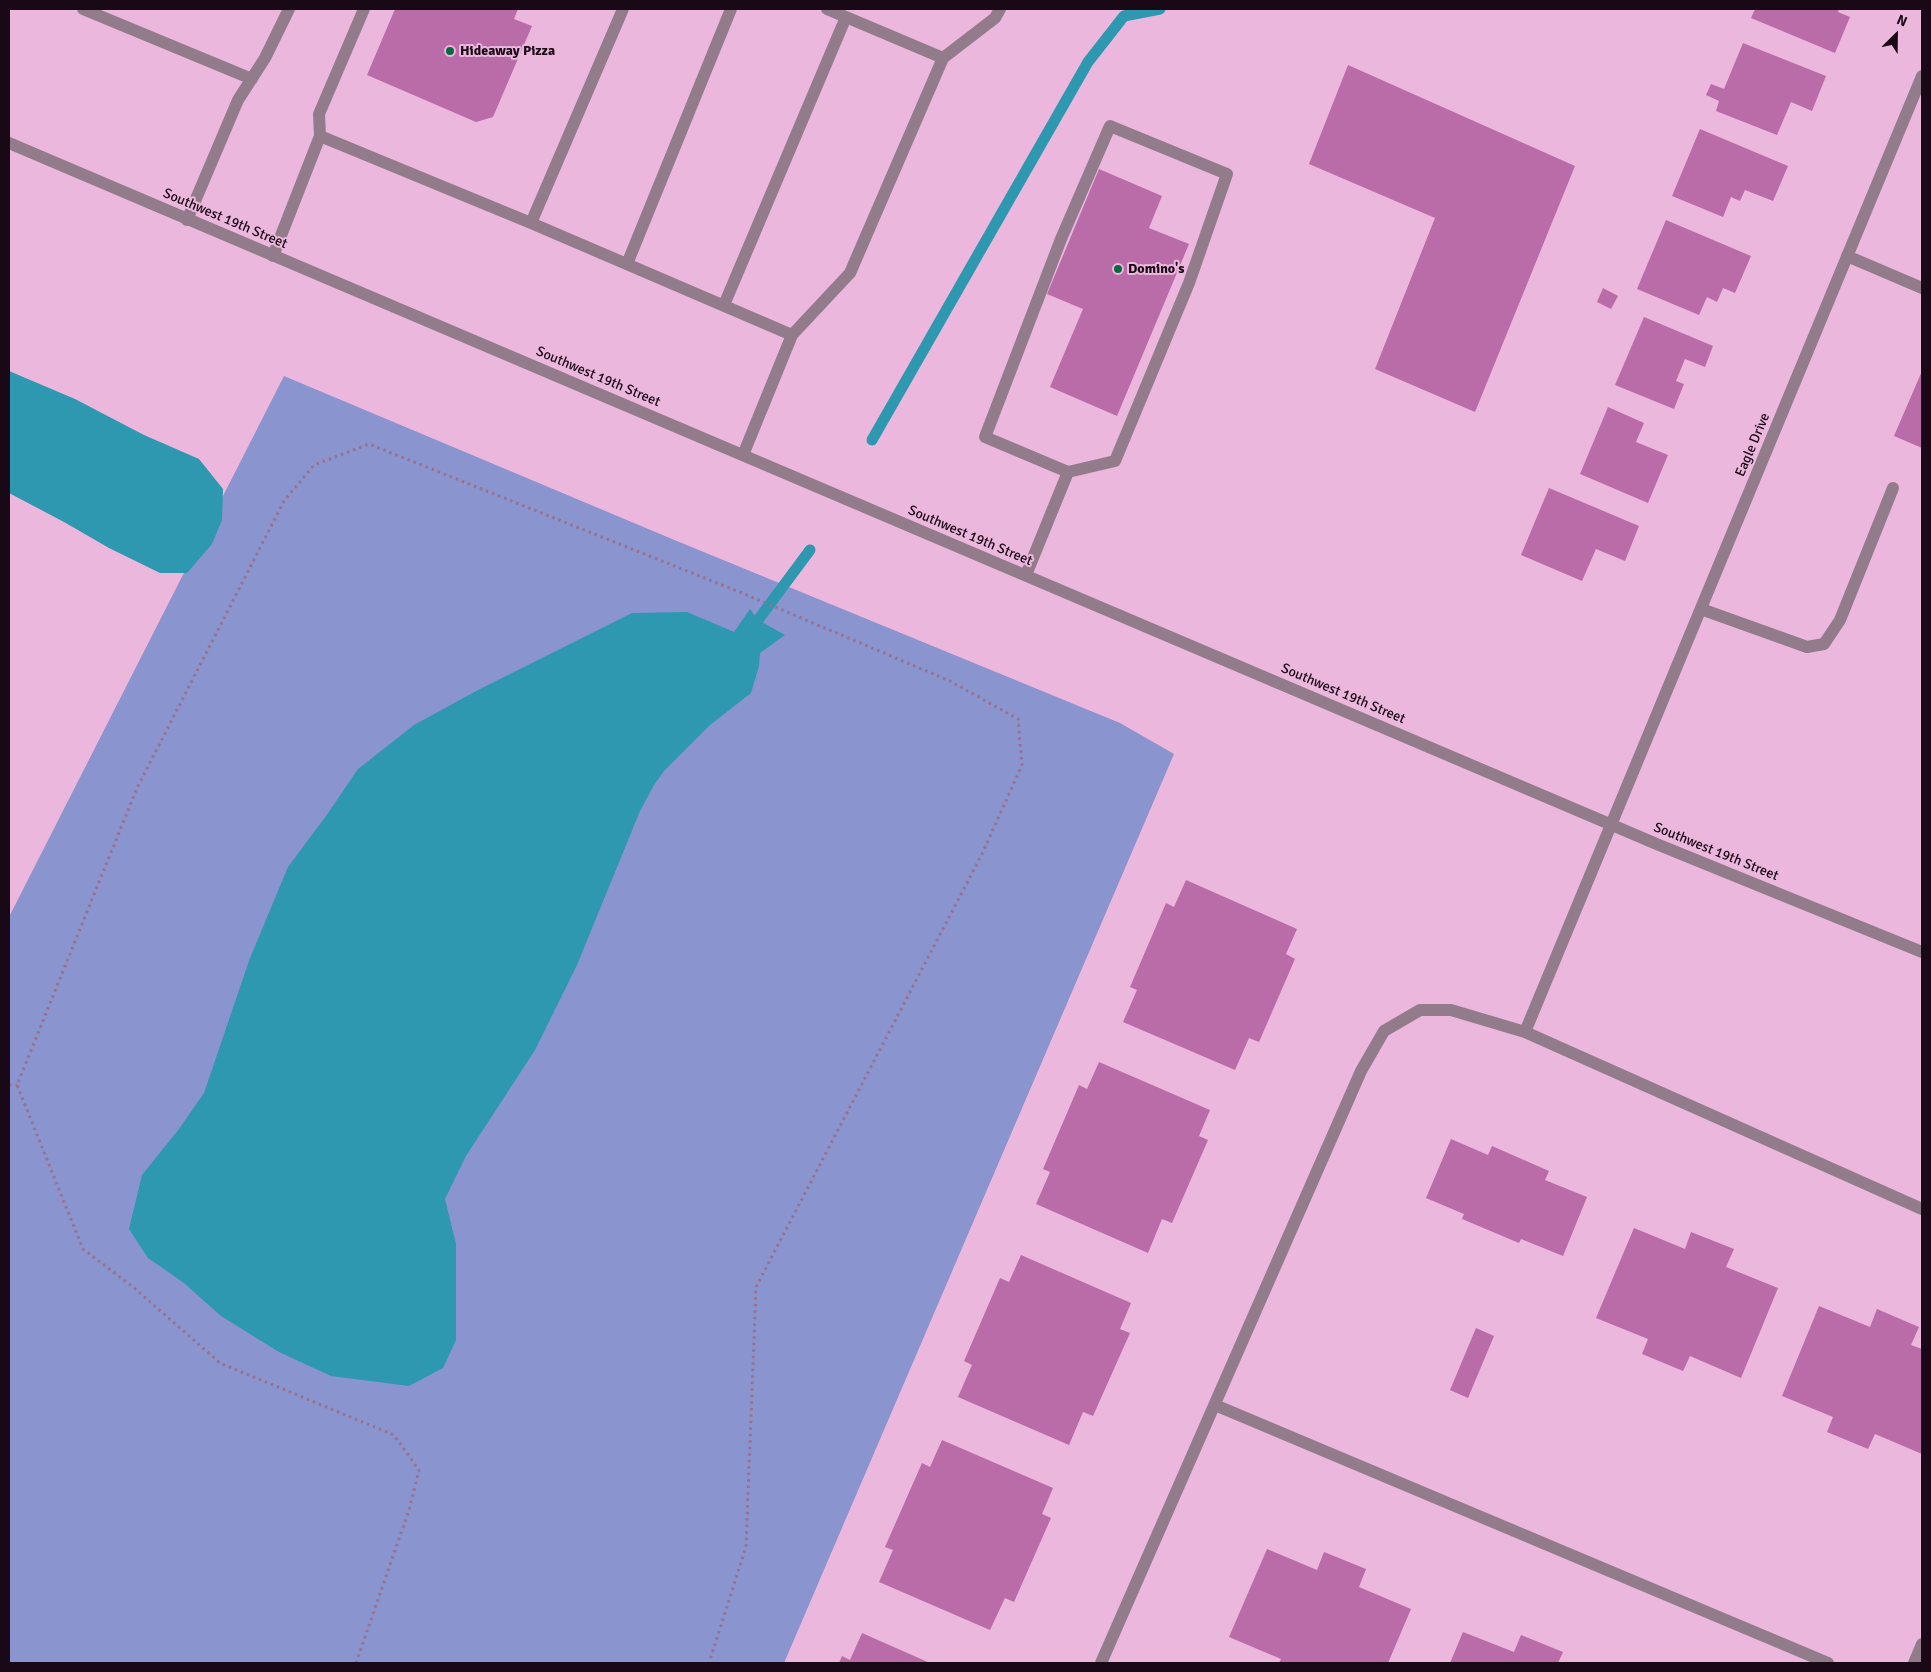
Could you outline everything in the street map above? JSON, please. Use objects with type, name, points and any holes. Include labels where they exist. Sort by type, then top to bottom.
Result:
[{"type":"street","points":[[83,9],[252,79]]},
{"type":"street","points":[[187,220],[238,100],[273,43],[289,9]]},
{"type":"street","points":[[273,256],[320,136],[319,114],[364,9]]},
{"type":"street","points":[[531,223],[623,9]]},
{"type":"street","points":[[627,264],[732,9]]},
{"type":"street","points":[[827,9],[943,58]]},
{"type":"street","points":[[743,455],[792,336],[850,273],[943,58],[996,18],[1000,9]]},
{"type":"street","points":[[724,305],[846,17]]},
{"type":"street","name":"Eagle Drive","points":[[1525,1032],[1922,76]]},
{"type":"street","points":[[1110,126],[1227,174],[1189,282],[1115,461],[1068,472],[985,437],[1061,239],[1110,126]]},
{"type":"street","points":[[320,136],[531,223],[792,336]]},
{"type":"street","name":"Southwest 19th Street","points":[[9,143],[1611,825],[1922,952]]},
{"type":"street","points":[[1847,256],[1922,288]]},
{"type":"street","points":[[1026,576],[1068,472]]},
{"type":"street","points":[[1701,609],[1807,647],[1824,644],[1840,620],[1893,488]]},
{"type":"street","points":[[1101,1663],[1361,1072],[1384,1031],[1420,1010],[1451,1010],[1525,1032],[1922,1209]]},
{"type":"street","points":[[1214,1405],[1828,1663]]},
{"type":"street","points":[[1914,1663],[1922,1644]]},
{"type":"path","points":[[356,1663],[409,1510],[419,1470],[394,1435],[220,1363],[133,1287],[84,1249],[17,1085],[137,788],[284,501],[314,464],[370,444],[733,589],[950,681],[1018,719],[1022,765],[982,854],[756,1287],[746,1547],[709,1663]]},
{"type":"path","points":[[9,1085],[17,1085]]},
{"type":"shaded area","points":[[9,371],[75,399],[144,435],[199,459],[223,489],[222,520],[212,544],[187,573],[160,573],[109,548],[9,493]]},
{"type":"shaded area","points":[[284,376],[672,539],[1120,723],[1174,754],[784,1663],[9,1663],[9,917]]},
{"type":"shaded area","points":[[750,609],[758,620],[785,635],[760,653],[759,666],[751,693],[710,725],[664,771],[654,785],[640,811],[577,965],[535,1050],[466,1156],[445,1199],[456,1244],[456,1340],[443,1368],[409,1386],[331,1376],[279,1352],[221,1316],[184,1283],[148,1258],[129,1229],[142,1175],[179,1129],[204,1093],[250,958],[288,867],[358,769],[414,725],[478,690],[632,613],[687,612],[734,632]]},
{"type":"building","name":"Hideaway Pizza","points":[[395,9],[518,9],[514,19],[532,26],[493,117],[476,122],[367,75]]},
{"type":"building","points":[[1755,9],[1839,9],[1838,12],[1850,17],[1835,53],[1751,18]]},
{"type":"building","points":[[1743,43],[1826,76],[1812,111],[1791,102],[1777,135],[1716,111],[1719,101],[1706,95],[1711,84],[1724,89]]},
{"type":"building","points":[[1348,65],[1575,166],[1475,412],[1375,369],[1435,218],[1309,164]]},
{"type":"building","points":[[1700,129],[1788,166],[1773,201],[1745,190],[1740,201],[1731,197],[1723,217],[1672,196]]},
{"type":"building","name":"Domino's","points":[[1099,169],[1162,196],[1149,228],[1189,244],[1117,416],[1050,387],[1083,309],[1047,294]]},
{"type":"building","points":[[1666,220],[1751,256],[1735,293],[1723,288],[1717,302],[1707,297],[1699,315],[1637,289]]},
{"type":"building","points":[[1603,288],[1618,296],[1611,309],[1597,302]]},
{"type":"building","points":[[1644,317],[1713,346],[1705,367],[1685,359],[1676,381],[1684,384],[1674,409],[1615,385]]},
{"type":"building","points":[[1922,371],[1922,448],[1894,436]]},
{"type":"building","points":[[1608,407],[1644,423],[1636,442],[1668,455],[1648,503],[1580,474]]},
{"type":"building","points":[[1549,488],[1639,526],[1625,561],[1596,549],[1582,581],[1521,555]]},
{"type":"building","points":[[1186,880],[1297,929],[1286,954],[1295,959],[1259,1042],[1249,1038],[1235,1070],[1123,1022],[1137,990],[1130,987],[1166,903],[1174,907]]},
{"type":"building","points":[[1099,1062],[1210,1110],[1199,1136],[1208,1140],[1172,1223],[1162,1219],[1148,1253],[1036,1204],[1050,1172],[1043,1169],[1079,1085],[1087,1089]]},
{"type":"building","points":[[1451,1139],[1488,1155],[1492,1146],[1549,1171],[1545,1180],[1587,1197],[1563,1256],[1521,1239],[1519,1243],[1462,1219],[1464,1214],[1426,1198]]},
{"type":"building","points":[[1634,1228],[1685,1249],[1691,1232],[1734,1249],[1726,1267],[1778,1288],[1741,1378],[1690,1356],[1683,1371],[1642,1354],[1648,1339],[1596,1318]]},
{"type":"building","points":[[1021,1255],[1131,1303],[1120,1329],[1130,1333],[1093,1416],[1083,1412],[1069,1445],[958,1397],[972,1365],[964,1361],[1000,1278],[1009,1282]]},
{"type":"building","points":[[1819,1306],[1870,1327],[1877,1309],[1919,1327],[1911,1345],[1922,1349],[1922,1454],[1875,1434],[1868,1449],[1827,1432],[1833,1417],[1782,1396]]},
{"type":"building","points":[[1476,1328],[1494,1336],[1468,1398],[1450,1390]]},
{"type":"building","points":[[942,1440],[1053,1488],[1042,1514],[1051,1518],[1014,1602],[1005,1598],[990,1630],[879,1582],[893,1550],[885,1547],[922,1463],[930,1467]]},
{"type":"building","points":[[1267,1549],[1317,1570],[1324,1552],[1366,1569],[1359,1587],[1411,1609],[1388,1663],[1279,1663],[1281,1659],[1229,1637]]},
{"type":"building","points":[[1463,1632],[1514,1652],[1521,1635],[1563,1652],[1558,1663],[1450,1663]]},
{"type":"building","points":[[862,1633],[930,1663],[839,1663],[842,1656],[850,1660]]},
{"type":"waterway","points":[[872,440],[1088,62],[1124,16],[1160,9]]},
{"type":"waterway","points":[[758,620],[810,550]]},
{"type":"place","name":"Hideaway Pizza","points":[[450,51]]},
{"type":"place","name":"Domino's","points":[[1118,269]]}]
